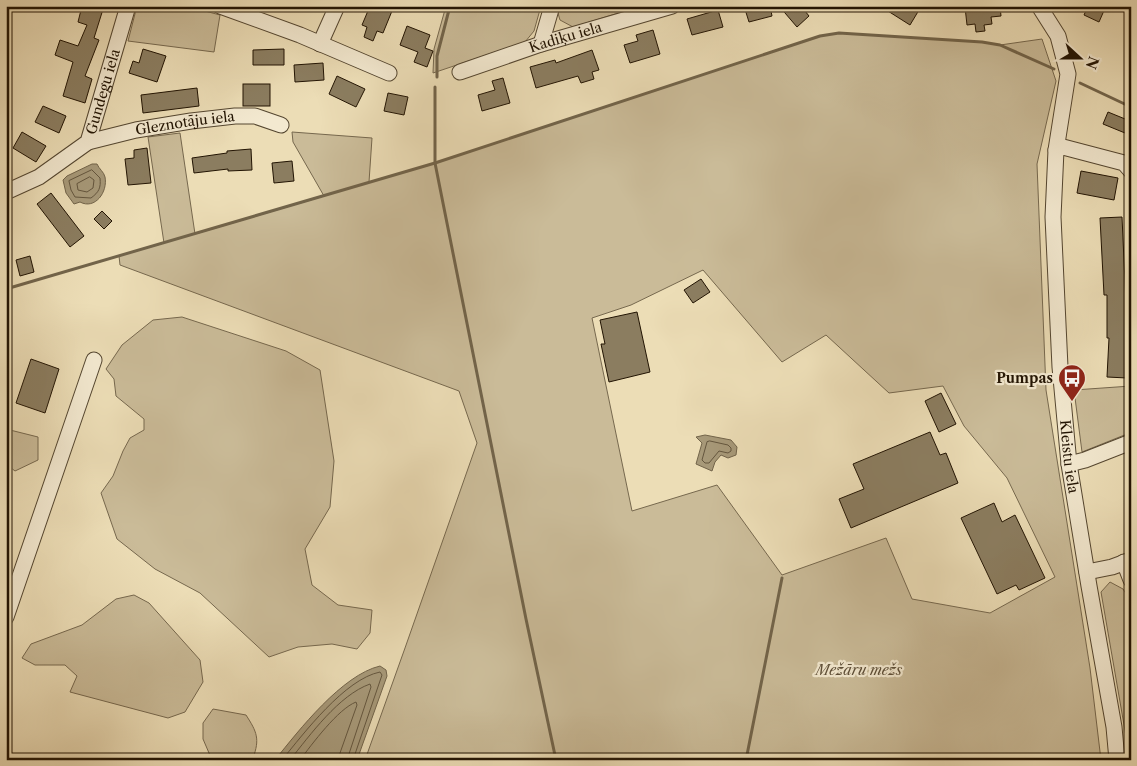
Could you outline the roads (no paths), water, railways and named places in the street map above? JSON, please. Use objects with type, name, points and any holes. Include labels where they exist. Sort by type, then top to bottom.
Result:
[{"type":"street","name":"Gundegu iela","points":[[6,192],[39,177],[88,142],[128,6]]},
{"type":"street","points":[[220,6],[300,35],[388,73]]},
{"type":"street","points":[[320,44],[337,6]]},
{"type":"street","points":[[541,44],[552,6]]},
{"type":"street","name":"Kadiķu iela","points":[[460,72],[541,44],[672,6]]},
{"type":"street","name":"Kleistu iela","points":[[1039,6],[1058,36],[1068,74],[1056,150],[1053,227],[1060,367],[1069,464],[1114,727],[1117,760]]},
{"type":"street","name":"Gleznotāju iela","points":[[88,142],[136,130],[235,116],[255,116],[281,125]]},
{"type":"street","points":[[1056,150],[1063,147],[1124,163],[1131,171]]},
{"type":"street","points":[[6,617],[94,360]]},
{"type":"street","points":[[1069,464],[1131,442]]},
{"type":"street","points":[[1087,572],[1112,567],[1128,561],[1131,580]]},
{"type":"water","points":[[92,164],[97,164],[104,175],[105,183],[102,194],[91,204],[80,202],[74,204],[66,193],[63,180],[67,176]]},
{"type":"water","points":[[705,435],[731,440],[737,447],[736,455],[728,458],[721,455],[715,462],[712,471],[696,464],[702,443],[696,437]]},
{"type":"water","points":[[380,666],[386,670],[387,676],[357,760],[275,760],[309,719],[336,692],[366,671]]},
{"type":"waterway","points":[[437,77],[437,56],[450,6]]},
{"type":"waterway","points":[[6,289],[435,163],[820,36],[839,33],[982,42],[1000,45],[1054,69]]},
{"type":"waterway","points":[[1080,83],[1131,107]]},
{"type":"waterway","points":[[435,87],[435,163],[556,760]]},
{"type":"waterway","points":[[746,760],[782,578]]},
{"type":"place","name":"Pumpas","points":[[1072,402]]},
{"type":"park label","name":"Mežāru mežs","points":[[859,670]]}]
